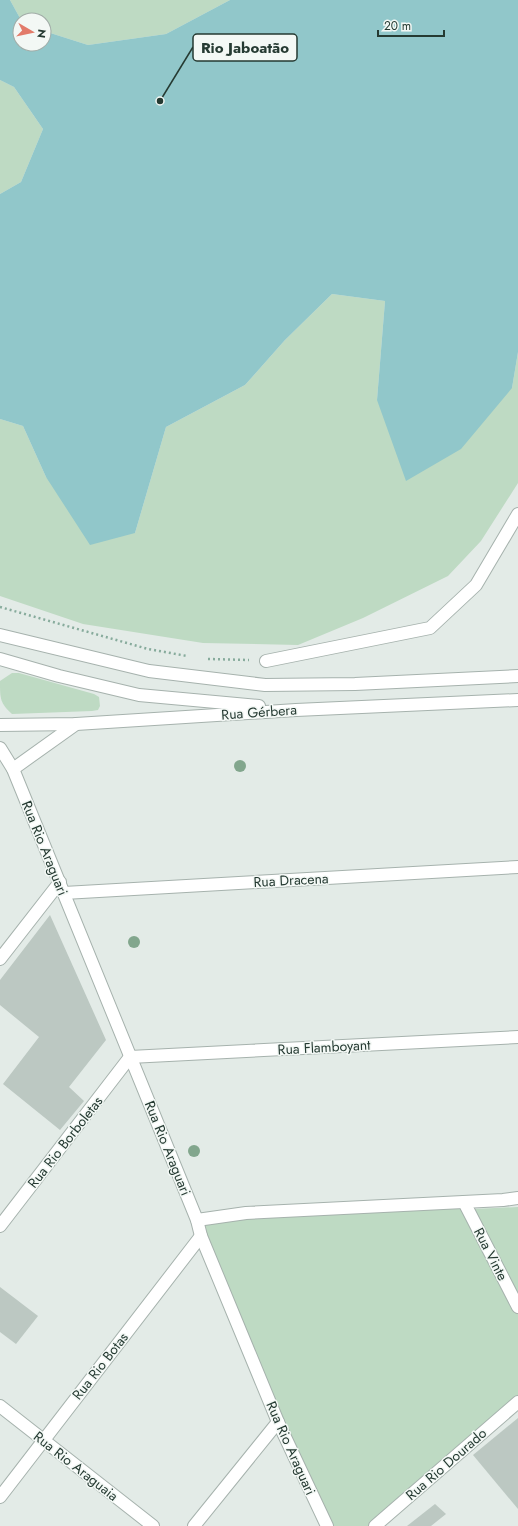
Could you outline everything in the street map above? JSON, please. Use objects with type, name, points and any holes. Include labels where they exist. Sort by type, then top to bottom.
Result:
[{"type":"street","points":[[266,661],[430,628],[476,585],[518,514]]},
{"type":"street","points":[[0,634],[149,671],[265,685],[355,684],[518,676]]},
{"type":"street","points":[[0,659],[59,676],[139,695],[296,710]]},
{"type":"street","name":"Rua Gérbera","points":[[0,725],[76,724],[296,710],[518,700]]},
{"type":"street","points":[[13,769],[76,724]]},
{"type":"street","name":"Rua Rio Araguari","points":[[0,748],[13,769],[197,1220],[200,1236],[278,1422],[327,1526]]},
{"type":"street","name":"Rua Dracena","points":[[62,888],[518,867]]},
{"type":"street","points":[[0,959],[62,888]]},
{"type":"street","name":"Rua Flamboyant","points":[[130,1057],[518,1036]]},
{"type":"street","name":"Rua Rio Borboletas","points":[[0,1226],[130,1057]]},
{"type":"street","points":[[197,1220],[246,1213],[518,1198]]},
{"type":"street","name":"Rua Vinte","points":[[464,1202],[518,1307]]},
{"type":"street","name":"Rua Rio Botas","points":[[0,1497],[200,1236]]},
{"type":"street","name":"Rua Rio Dourado","points":[[375,1526],[518,1402]]},
{"type":"street","name":"Rua Rio Araguaia","points":[[0,1406],[153,1526]]},
{"type":"street","points":[[194,1526],[278,1422]]},
{"type":"path","points":[[0,607],[148,650],[192,657]]},
{"type":"path","points":[[207,659],[266,661]]},
{"type":"green space","points":[[10,0],[230,0],[166,34],[88,45],[52,34],[52,12],[17,12]]},
{"type":"green space","points":[[0,80],[14,87],[43,129],[21,182],[0,194]]},
{"type":"green space","points":[[332,294],[385,301],[377,400],[512,388],[518,352],[518,483],[481,541],[448,576],[363,618],[298,645],[203,643],[83,624],[0,596],[0,419],[23,426],[46,477],[135,533],[166,427],[245,385],[285,340]]},
{"type":"green space","points":[[12,673],[19,673],[94,694],[99,697],[100,706],[98,710],[92,711],[12,714],[3,703],[0,692],[0,681]]},
{"type":"green space","points":[[464,1202],[518,1307],[518,1402],[375,1526],[327,1526],[197,1220]]},
{"type":"green space","points":[[518,1207],[518,1295],[474,1209]]},
{"type":"water","points":[[0,0],[10,0],[17,12],[12,12],[12,52],[52,52],[52,34],[88,45],[166,34],[230,0],[518,0],[518,352],[512,388],[461,449],[406,481],[377,400],[385,301],[332,294],[285,340],[245,385],[166,427],[135,533],[90,545],[46,477],[23,426],[0,419],[0,194],[21,182],[43,129],[14,87],[0,80]]},
{"type":"building","points":[[50,915],[106,1040],[69,1087],[84,1101],[60,1130],[3,1084],[39,1037],[0,1005],[0,980]]},
{"type":"building","points":[[0,1287],[38,1316],[16,1344],[0,1332]]},
{"type":"building","points":[[518,1418],[518,1509],[473,1455]]},
{"type":"building","points":[[435,1504],[446,1514],[431,1526],[407,1526]]},
{"type":"place","name":"Rio Jaboatão","points":[[160,101]]}]
